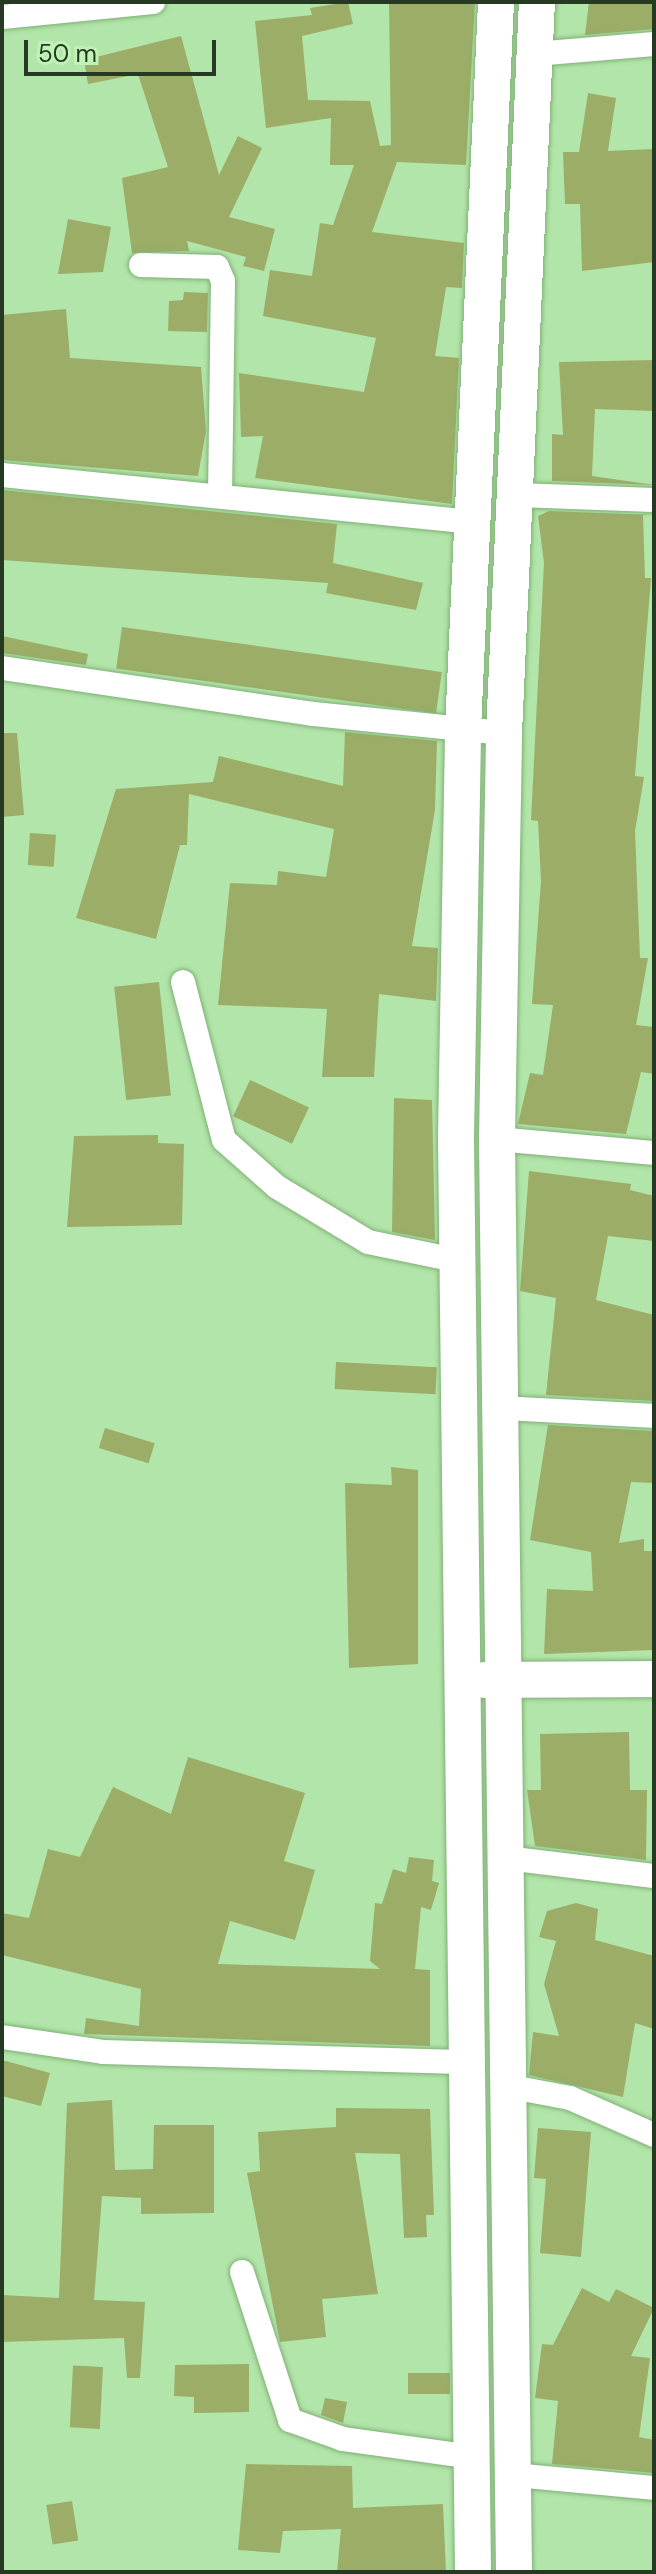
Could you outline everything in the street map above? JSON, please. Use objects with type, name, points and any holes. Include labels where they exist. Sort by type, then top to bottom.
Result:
[{"type":"main road","points":[[473,2572],[467,1681],[460,1261],[463,729],[477,522],[496,2]]},
{"type":"main road","points":[[514,2572],[508,1679],[497,1139],[504,733],[518,495],[537,2]]},
{"type":"main road","points":[[467,1681],[654,1679]]},
{"type":"street","points":[[2,17],[153,2]]},
{"type":"street","points":[[535,54],[654,44]]},
{"type":"street","points":[[141,265],[217,267],[223,281],[220,492]]},
{"type":"street","points":[[2,475],[220,492],[477,522]]},
{"type":"street","points":[[518,495],[654,500]]},
{"type":"street","points":[[2,668],[504,733]]},
{"type":"street","points":[[183,982],[224,1140],[277,1187],[368,1242],[460,1261]]},
{"type":"street","points":[[497,1139],[654,1153]]},
{"type":"street","points":[[502,1408],[654,1416]]},
{"type":"street","points":[[507,1858],[654,1876]]},
{"type":"street","points":[[2,2037],[103,2052],[470,2062]]},
{"type":"street","points":[[512,2087],[570,2098],[654,2135]]},
{"type":"street","points":[[242,2272],[290,2420],[343,2439],[473,2457]]},
{"type":"street","points":[[514,2475],[654,2488]]},
{"type":"building","points":[[348,2],[353,24],[302,36],[308,100],[370,101],[380,146],[391,145],[389,2],[475,2],[466,165],[397,162],[372,232],[464,243],[462,288],[446,287],[435,356],[459,358],[452,504],[255,478],[263,436],[241,437],[239,373],[364,392],[376,338],[263,316],[270,270],[312,276],[320,223],[333,225],[354,165],[330,165],[331,118],[266,128],[255,21],[312,15],[310,8]]},
{"type":"building","points":[[589,2],[654,2],[654,29],[585,35]]},
{"type":"building","points":[[181,36],[219,175],[238,136],[262,148],[229,217],[275,229],[264,271],[243,266],[246,257],[187,241],[189,251],[132,253],[122,178],[168,167],[138,74],[88,84],[84,60]]},
{"type":"building","points":[[588,93],[616,98],[608,151],[654,149],[654,262],[582,271],[580,204],[565,204],[563,152],[579,152]]},
{"type":"building","points":[[68,219],[111,227],[103,272],[58,274]]},
{"type":"building","points":[[184,292],[208,293],[207,332],[168,331],[169,301],[183,300]]},
{"type":"building","points":[[66,309],[70,358],[201,367],[206,431],[198,476],[2,460],[2,315]]},
{"type":"building","points":[[654,360],[654,411],[595,409],[592,476],[654,485],[552,481],[552,434],[563,435],[559,362]]},
{"type":"building","points":[[2,490],[337,524],[333,563],[423,583],[416,610],[326,593],[328,583],[2,560]]},
{"type":"building","points":[[549,511],[654,515],[643,515],[645,578],[651,578],[635,776],[644,777],[635,831],[640,958],[648,958],[636,1025],[654,1027],[654,1074],[641,1072],[626,1134],[518,1124],[530,1073],[543,1075],[553,1005],[532,1004],[541,881],[538,821],[531,820],[544,563],[538,516]]},
{"type":"building","points":[[122,627],[442,672],[436,714],[116,669]]},
{"type":"building","points":[[2,636],[88,654],[86,665],[2,653]]},
{"type":"building","points":[[345,732],[437,741],[435,810],[412,946],[438,948],[436,1001],[379,994],[374,1077],[322,1077],[327,1009],[218,1005],[230,883],[277,885],[278,871],[326,877],[334,829],[189,794],[187,845],[180,845],[156,939],[76,918],[116,789],[213,782],[219,756],[343,786]]},
{"type":"building","points":[[2,733],[17,733],[24,815],[2,817]]},
{"type":"building","points":[[30,833],[56,835],[54,867],[28,865]]},
{"type":"building","points":[[159,982],[171,1095],[126,1100],[114,987]]},
{"type":"building","points":[[250,1080],[309,1107],[292,1144],[233,1116]]},
{"type":"building","points":[[394,1098],[432,1100],[435,1240],[392,1232]]},
{"type":"building","points":[[158,1135],[158,1143],[184,1144],[182,1225],[67,1227],[74,1136]]},
{"type":"building","points":[[529,1171],[631,1184],[630,1190],[654,1196],[654,1241],[608,1236],[596,1300],[654,1315],[654,1401],[546,1395],[556,1298],[520,1291]]},
{"type":"building","points":[[336,1362],[437,1367],[435,1394],[335,1389]]},
{"type":"building","points":[[548,1425],[654,1431],[654,1483],[631,1482],[619,1543],[644,1539],[644,1551],[654,1551],[654,1650],[544,1654],[547,1589],[593,1591],[591,1552],[530,1540]]},
{"type":"building","points":[[105,1428],[155,1443],[149,1463],[99,1448]]},
{"type":"building","points":[[391,1467],[418,1470],[418,1664],[349,1668],[345,1483],[392,1485]]},
{"type":"building","points":[[629,1732],[630,1790],[647,1790],[646,1860],[535,1846],[527,1790],[541,1790],[540,1734]]},
{"type":"building","points":[[188,1757],[305,1793],[284,1861],[315,1870],[295,1940],[230,1921],[218,1964],[380,1969],[370,1961],[375,1903],[382,1904],[393,1869],[406,1873],[409,1857],[434,1860],[432,1881],[439,1883],[431,1910],[421,1907],[415,1969],[430,1970],[430,2046],[84,2034],[86,2018],[139,2026],[141,1989],[2,1955],[2,1913],[29,1918],[48,1849],[80,1857],[113,1787],[171,1814]]},
{"type":"building","points":[[576,1903],[598,1909],[595,1940],[654,1956],[654,2029],[635,2023],[623,2097],[529,2075],[533,2032],[559,2036],[544,1984],[556,1941],[539,1937],[547,1911]]},
{"type":"building","points":[[2,2060],[50,2073],[41,2106],[2,2096]]},
{"type":"building","points":[[112,2100],[115,2170],[153,2169],[154,2125],[214,2125],[214,2213],[141,2214],[141,2198],[102,2196],[94,2300],[145,2302],[140,2378],[127,2378],[124,2338],[2,2342],[2,2295],[59,2298],[67,2103]]},
{"type":"building","points":[[336,2108],[430,2109],[434,2215],[426,2215],[427,2237],[404,2238],[400,2154],[355,2153],[378,2294],[322,2299],[326,2337],[280,2342],[247,2173],[260,2171],[258,2132],[336,2127]]},
{"type":"building","points":[[538,2128],[591,2132],[581,2257],[540,2253],[546,2179],[534,2178]]},
{"type":"building","points":[[582,2288],[609,2302],[616,2289],[654,2308],[631,2356],[650,2358],[639,2437],[654,2440],[654,2473],[552,2464],[558,2401],[535,2398],[542,2344],[553,2345]]},
{"type":"building","points":[[249,2364],[249,2412],[194,2413],[194,2397],[174,2396],[175,2365]]},
{"type":"building","points":[[73,2365],[103,2367],[100,2429],[70,2427]]},
{"type":"building","points":[[408,2373],[450,2373],[450,2394],[408,2394]]},
{"type":"building","points":[[325,2398],[347,2402],[343,2423],[321,2415]]},
{"type":"building","points":[[246,2464],[352,2466],[353,2508],[443,2504],[446,2572],[337,2572],[341,2529],[283,2531],[280,2553],[238,2550]]},
{"type":"building","points":[[72,2501],[78,2541],[53,2545],[46,2505]]}]
